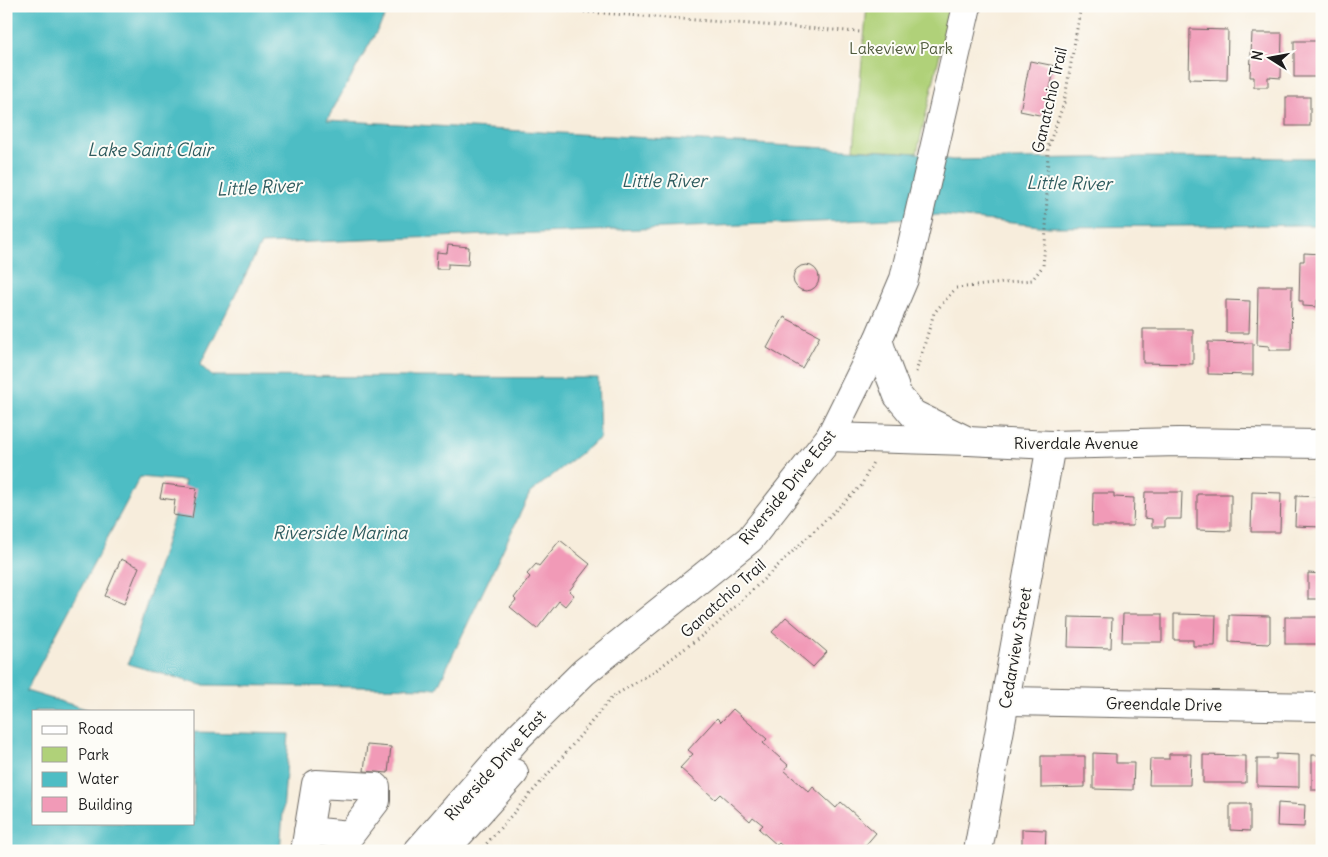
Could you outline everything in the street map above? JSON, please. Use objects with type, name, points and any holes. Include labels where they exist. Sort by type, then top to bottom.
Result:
[{"type":"main road","name":"Riverside Drive East","points":[[418,851],[518,737],[584,672],[750,539],[830,437],[878,340],[904,279],[967,6]]},
{"type":"main road","points":[[878,340],[898,396],[913,414],[968,441]]},
{"type":"main road","name":"Riverdale Avenue","points":[[830,437],[1051,445],[1179,442],[1322,444]]},
{"type":"main road","name":"Cedarview Street","points":[[978,851],[1051,445]]},
{"type":"main road","name":"Greendale Drive","points":[[1006,701],[1322,706]]},
{"type":"main road","points":[[444,851],[514,773]]},
{"type":"path","name":"Ganatchio Trail","points":[[914,376],[934,313],[956,288],[1032,280],[1043,266],[1046,231],[1048,146],[1064,103],[1081,6]]},
{"type":"path","points":[[559,10],[860,32]]},
{"type":"path","name":"Ganatchio Trail","points":[[480,851],[522,805],[612,697],[655,671],[716,625],[861,486],[872,466]]},
{"type":"green space","name":"Lakeview Park","points":[[867,6],[951,6],[917,153],[854,149]]},
{"type":"water","points":[[6,6],[391,6],[327,120],[917,153],[952,160],[1143,157],[1322,158],[1322,225],[1049,227],[938,215],[918,218],[261,244],[200,365],[212,376],[598,378],[600,438],[530,493],[437,688],[201,685],[128,664],[185,481],[140,477],[26,691],[90,710],[32,710],[32,824],[195,824],[195,732],[289,734],[280,851],[6,851]]},
{"type":"building","points":[[1190,29],[1228,30],[1227,80],[1189,79]]},
{"type":"building","points":[[1252,33],[1282,33],[1281,78],[1268,77],[1268,87],[1254,87],[1254,77],[1250,77]]},
{"type":"building","points":[[1294,41],[1322,41],[1322,77],[1294,77]]},
{"type":"building","points":[[1030,61],[1055,66],[1044,116],[1020,111]]},
{"type":"building","points":[[1286,97],[1310,97],[1310,126],[1286,126]]},
{"type":"building","points":[[448,245],[469,247],[468,265],[448,264],[448,269],[436,269],[437,252],[447,253]]},
{"type":"building","points":[[1304,253],[1322,254],[1322,301],[1317,300],[1317,307],[1303,306],[1303,301],[1299,301],[1300,261],[1304,261]]},
{"type":"building","points":[[806,265],[815,269],[819,278],[815,287],[806,291],[797,287],[793,278],[797,269]]},
{"type":"building","points":[[1258,286],[1292,286],[1291,350],[1269,350],[1269,346],[1257,345]]},
{"type":"building","points":[[1226,300],[1250,301],[1249,333],[1226,333]]},
{"type":"building","points":[[784,317],[820,336],[802,368],[767,348]]},
{"type":"building","points":[[1143,329],[1193,329],[1193,364],[1143,363]]},
{"type":"building","points":[[1208,342],[1253,343],[1253,375],[1208,374]]},
{"type":"building","points":[[163,484],[197,488],[192,518],[173,515],[175,500],[160,498]]},
{"type":"building","points":[[1145,492],[1182,492],[1181,519],[1165,519],[1165,527],[1152,527],[1152,519],[1144,518]]},
{"type":"building","points":[[1252,492],[1281,493],[1280,532],[1251,532]]},
{"type":"building","points":[[1093,493],[1114,493],[1114,497],[1134,498],[1133,526],[1092,526]]},
{"type":"building","points":[[1197,494],[1231,494],[1231,531],[1197,530]]},
{"type":"building","points":[[1296,496],[1322,497],[1322,527],[1295,526]]},
{"type":"building","points":[[560,540],[590,564],[569,591],[574,595],[565,606],[559,601],[537,629],[510,607],[516,600],[514,598],[530,577],[527,574],[536,564],[539,566]]},
{"type":"building","points":[[121,559],[139,567],[124,604],[105,596]]},
{"type":"building","points":[[1308,573],[1322,574],[1322,599],[1308,599]]},
{"type":"building","points":[[1123,614],[1162,614],[1162,642],[1122,642]]},
{"type":"building","points":[[1174,614],[1216,615],[1215,646],[1193,646],[1193,640],[1174,640]]},
{"type":"building","points":[[1229,615],[1270,616],[1270,642],[1268,644],[1229,642]]},
{"type":"building","points":[[786,617],[827,652],[813,667],[772,632]]},
{"type":"building","points":[[1069,617],[1112,618],[1111,648],[1068,647]]},
{"type":"building","points":[[1285,617],[1322,617],[1322,644],[1285,644]]},
{"type":"building","points":[[733,709],[767,739],[763,743],[788,765],[784,770],[809,792],[813,787],[836,808],[841,802],[876,833],[864,847],[868,851],[788,851],[779,843],[777,845],[759,829],[763,825],[753,817],[750,821],[720,794],[715,799],[680,768],[693,754],[688,750],[717,718],[721,722]]},
{"type":"building","points":[[367,745],[391,747],[388,773],[364,771]]},
{"type":"building","points":[[1093,753],[1116,754],[1116,763],[1134,763],[1133,790],[1093,789]]},
{"type":"building","points":[[1169,754],[1191,754],[1190,785],[1149,785],[1150,759],[1169,759]]},
{"type":"building","points":[[1276,754],[1299,755],[1299,787],[1257,786],[1257,759],[1276,759]]},
{"type":"building","points":[[1203,755],[1246,756],[1246,783],[1203,783]]},
{"type":"building","points":[[1312,755],[1322,755],[1322,790],[1312,790]]},
{"type":"building","points":[[1041,756],[1085,756],[1085,787],[1041,788]]},
{"type":"building","points":[[1278,803],[1305,805],[1304,827],[1277,826]]},
{"type":"building","points":[[1230,804],[1250,804],[1250,831],[1230,830]]},
{"type":"building","points":[[1022,829],[1046,830],[1045,851],[1022,851]]},
{"type":"water label","name":"Lake Saint Clair","points":[[150,149]]},
{"type":"water label","name":"Little River","points":[[664,180]]},
{"type":"water label","name":"Little River","points":[[1069,183]]},
{"type":"water label","name":"Little River","points":[[259,187]]},
{"type":"water label","name":"Riverside Marina","points":[[340,532]]}]
